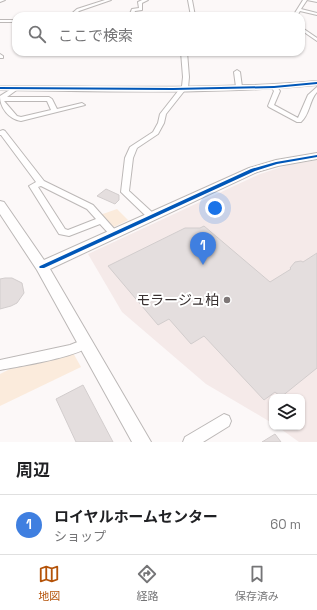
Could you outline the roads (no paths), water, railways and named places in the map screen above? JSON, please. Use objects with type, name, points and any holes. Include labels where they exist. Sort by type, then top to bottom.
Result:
[{"type":"street","points":[[76,12],[106,0]]},
{"type":"street","points":[[132,12],[133,10],[141,9],[140,2],[146,0]]},
{"type":"street","points":[[190,0],[192,12]]},
{"type":"street","points":[[305,0],[299,10],[317,14]]},
{"type":"street","points":[[309,0],[317,1]]},
{"type":"street","points":[[0,24],[3,21]]},
{"type":"street","points":[[307,32],[316,38]]},
{"type":"street","points":[[305,37],[316,38]]},
{"type":"street","points":[[151,216],[125,192],[129,158],[134,146],[145,141],[156,133],[161,123],[163,114],[184,88],[186,78],[184,56]]},
{"type":"street","points":[[237,72],[239,87]]},
{"type":"street","points":[[0,88],[274,87],[317,83]]},
{"type":"street","points":[[274,87],[277,91],[271,106],[298,121],[302,118],[311,95],[317,89]]},
{"type":"street","points":[[0,99],[16,88]]},
{"type":"street","points":[[0,99],[15,118],[21,119],[54,110],[82,105]]},
{"type":"street","points":[[0,99],[48,99],[54,110]]},
{"type":"street","points":[[0,133],[3,132],[41,183],[90,207],[114,234]]},
{"type":"street","points":[[42,267],[253,170],[276,163],[317,156]]},
{"type":"street","points":[[41,183],[32,186],[62,232],[69,233],[102,220]]},
{"type":"street","points":[[2,211],[42,267],[142,442]]},
{"type":"street","points":[[0,365],[72,350],[85,344]]},
{"type":"street","points":[[190,442],[224,421]]},
{"type":"place","name":"ロイヤルホームセンター","points":[[203,265]]},
{"type":"place","name":"モラージュ柏","points":[[227,300]]}]
